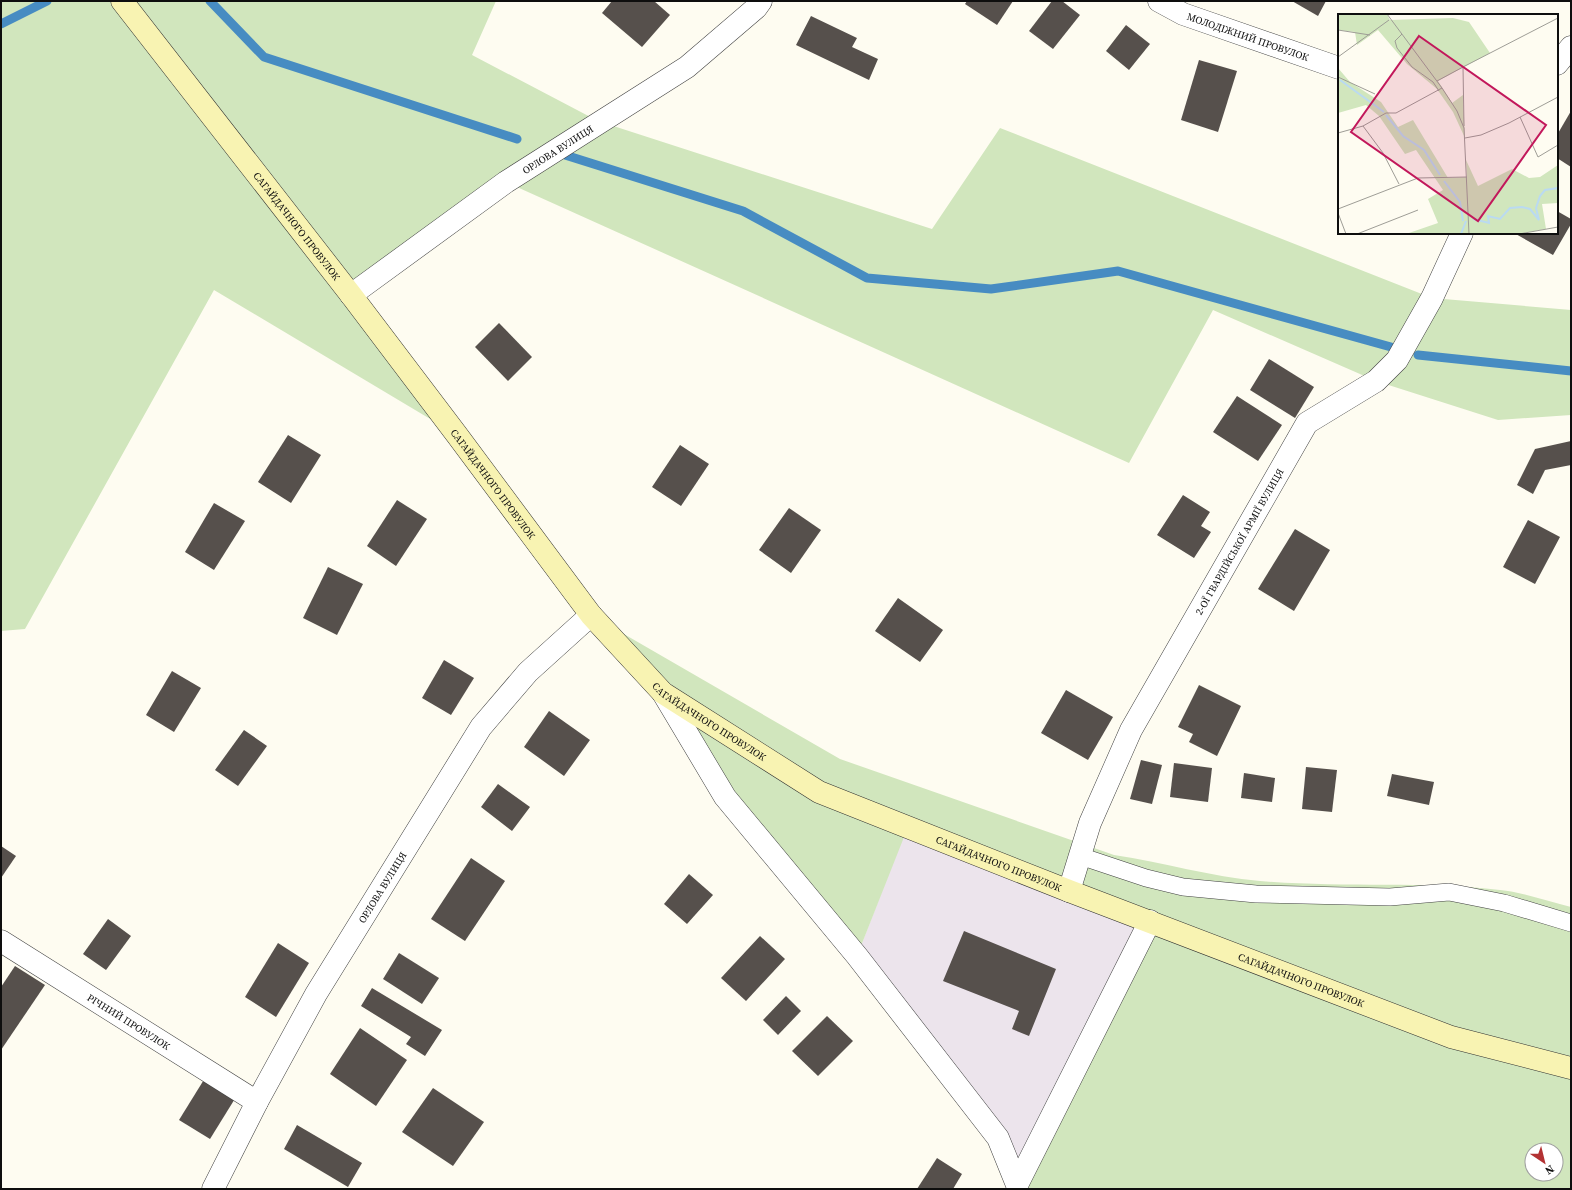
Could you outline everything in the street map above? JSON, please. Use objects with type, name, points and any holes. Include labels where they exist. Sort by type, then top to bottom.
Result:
[{"type":"street","name":"САГАЙДАЧНОГО ПРОВУЛОК","points":[[122,1],[351,296],[591,615],[663,693],[819,792],[1069,891],[1451,1037],[1571,1068]]},
{"type":"street","name":"ОРЛОВА ВУЛИЦЯ","points":[[351,296],[506,182],[687,67],[756,8],[761,1]]},
{"type":"street","name":"МОЛОДІЖНИЙ ПРОВУЛОК","points":[[1159,1],[1183,14],[1338,68]]},
{"type":"street","points":[[1558,63],[1571,47]]},
{"type":"street","name":"2-ОЇ ГВАРДІЙСЬКОЇ АРМІЇ ВУЛИЦЯ","points":[[1069,891],[1090,823],[1131,730],[1307,423],[1376,381],[1397,360],[1432,298],[1462,234]]},
{"type":"street","name":"ОРЛОВА ВУЛИЦЯ","points":[[213,1189],[257,1102],[316,994],[481,727],[528,672],[591,615]]},
{"type":"street","points":[[663,693],[725,797],[857,956],[998,1138],[1017,1187]]},
{"type":"street","points":[[1017,1187],[1150,921]]},
{"type":"street","name":"РІЧНИЙ ПРОВУЛОК","points":[[1,941],[257,1102]]},
{"type":"lane","points":[[1080,856],[1146,878],[1183,887],[1256,894],[1390,897],[1449,892],[1504,903],[1571,923]]},
{"type":"shaded area","points":[[907,827],[1150,921],[1017,1185],[998,1138],[857,956]]},
{"type":"green space","points":[[1,1],[496,1],[472,55],[598,121],[932,229],[1000,128],[1432,298],[1571,310],[1571,415],[1498,420],[1376,381],[1213,310],[1129,463],[506,182],[351,296],[457,435],[214,290],[25,629],[1,631]]},
{"type":"green space","points":[[591,615],[840,759],[1114,855],[1242,879],[1290,883],[1470,887],[1517,893],[1571,907],[1571,1189],[1016,1189],[1150,921],[908,827],[857,956],[725,797],[663,693]]},
{"type":"building","points":[[612,1],[654,1],[670,15],[642,47],[602,13]]},
{"type":"building","points":[[967,1],[1013,1],[997,25],[965,4]]},
{"type":"building","points":[[1052,1],[1062,1],[1080,15],[1053,49],[1029,31]]},
{"type":"building","points":[[1292,1],[1326,1],[1318,16]]},
{"type":"building","points":[[811,16],[857,38],[852,47],[878,59],[869,80],[796,45]]},
{"type":"building","points":[[1126,25],[1150,44],[1129,70],[1106,51]]},
{"type":"building","points":[[1199,60],[1237,71],[1218,132],[1181,120]]},
{"type":"building","points":[[1571,111],[1571,167],[1558,159],[1558,133]]},
{"type":"building","points":[[1558,212],[1571,219],[1571,224],[1553,255],[1516,234],[1558,234]]},
{"type":"building","points":[[499,323],[532,357],[508,381],[475,347]]},
{"type":"building","points":[[1269,359],[1314,387],[1295,418],[1250,390]]},
{"type":"building","points":[[1237,396],[1282,425],[1258,461],[1213,432]]},
{"type":"building","points":[[288,435],[321,455],[291,503],[258,482]]},
{"type":"building","points":[[1571,441],[1571,465],[1545,470],[1533,494],[1517,485],[1535,449]]},
{"type":"building","points":[[680,445],[709,464],[681,506],[652,487]]},
{"type":"building","points":[[1183,495],[1210,512],[1201,526],[1211,532],[1194,558],[1157,535]]},
{"type":"building","points":[[397,500],[427,519],[396,566],[367,546]]},
{"type":"building","points":[[214,503],[245,521],[214,570],[185,552]]},
{"type":"building","points":[[789,508],[821,530],[791,573],[759,550]]},
{"type":"building","points":[[1528,520],[1560,537],[1535,584],[1503,567]]},
{"type":"building","points":[[1295,529],[1330,550],[1294,611],[1258,589]]},
{"type":"building","points":[[328,567],[363,584],[337,635],[303,618]]},
{"type":"building","points":[[898,598],[943,630],[920,662],[875,631]]},
{"type":"building","points":[[444,660],[474,678],[451,715],[422,698]]},
{"type":"building","points":[[172,671],[201,688],[174,732],[146,715]]},
{"type":"building","points":[[1199,685],[1241,706],[1217,756],[1189,742],[1193,734],[1178,727]]},
{"type":"building","points":[[1066,690],[1113,717],[1088,760],[1041,733]]},
{"type":"building","points":[[549,711],[590,740],[564,776],[524,747]]},
{"type":"building","points":[[244,730],[267,746],[238,786],[215,770]]},
{"type":"building","points":[[1141,760],[1162,765],[1152,804],[1130,799]]},
{"type":"building","points":[[1174,763],[1212,768],[1208,802],[1170,797]]},
{"type":"building","points":[[1306,767],[1337,770],[1332,812],[1302,809]]},
{"type":"building","points":[[1244,773],[1275,778],[1272,802],[1241,798]]},
{"type":"building","points":[[1392,774],[1434,782],[1429,805],[1387,796]]},
{"type":"building","points":[[498,784],[530,807],[512,831],[481,807]]},
{"type":"building","points":[[1,846],[16,856],[1,878]]},
{"type":"building","points":[[471,858],[505,881],[465,941],[431,919]]},
{"type":"building","points":[[689,874],[713,895],[687,924],[664,904]]},
{"type":"building","points":[[108,919],[131,936],[106,970],[83,954]]},
{"type":"building","points":[[964,931],[1056,969],[1029,1036],[1012,1029],[1019,1011],[943,981]]},
{"type":"building","points":[[760,936],[785,959],[746,1001],[721,978]]},
{"type":"building","points":[[278,943],[309,963],[276,1017],[245,997]]},
{"type":"building","points":[[399,953],[439,978],[422,1004],[383,979]]},
{"type":"building","points":[[15,966],[45,985],[1,1050],[1,987]]},
{"type":"building","points":[[372,988],[442,1030],[425,1056],[406,1044],[411,1037],[361,1006]]},
{"type":"building","points":[[786,996],[801,1011],[778,1035],[763,1020]]},
{"type":"building","points":[[827,1016],[853,1041],[818,1076],[792,1051]]},
{"type":"building","points":[[360,1028],[407,1060],[376,1106],[330,1074]]},
{"type":"building","points":[[205,1078],[236,1097],[210,1139],[179,1120]]},
{"type":"building","points":[[433,1088],[484,1122],[453,1166],[402,1132]]},
{"type":"building","points":[[297,1125],[362,1163],[348,1187],[284,1149]]},
{"type":"building","points":[[937,1158],[962,1174],[953,1189],[917,1189]]},
{"type":"waterway","points":[[1,24],[47,1]]},
{"type":"waterway","points":[[210,1],[264,57],[517,139]]},
{"type":"waterway","points":[[565,155],[743,211],[867,278],[991,289],[1118,271],[1391,347]]},
{"type":"waterway","points":[[1418,355],[1571,371]]}]
